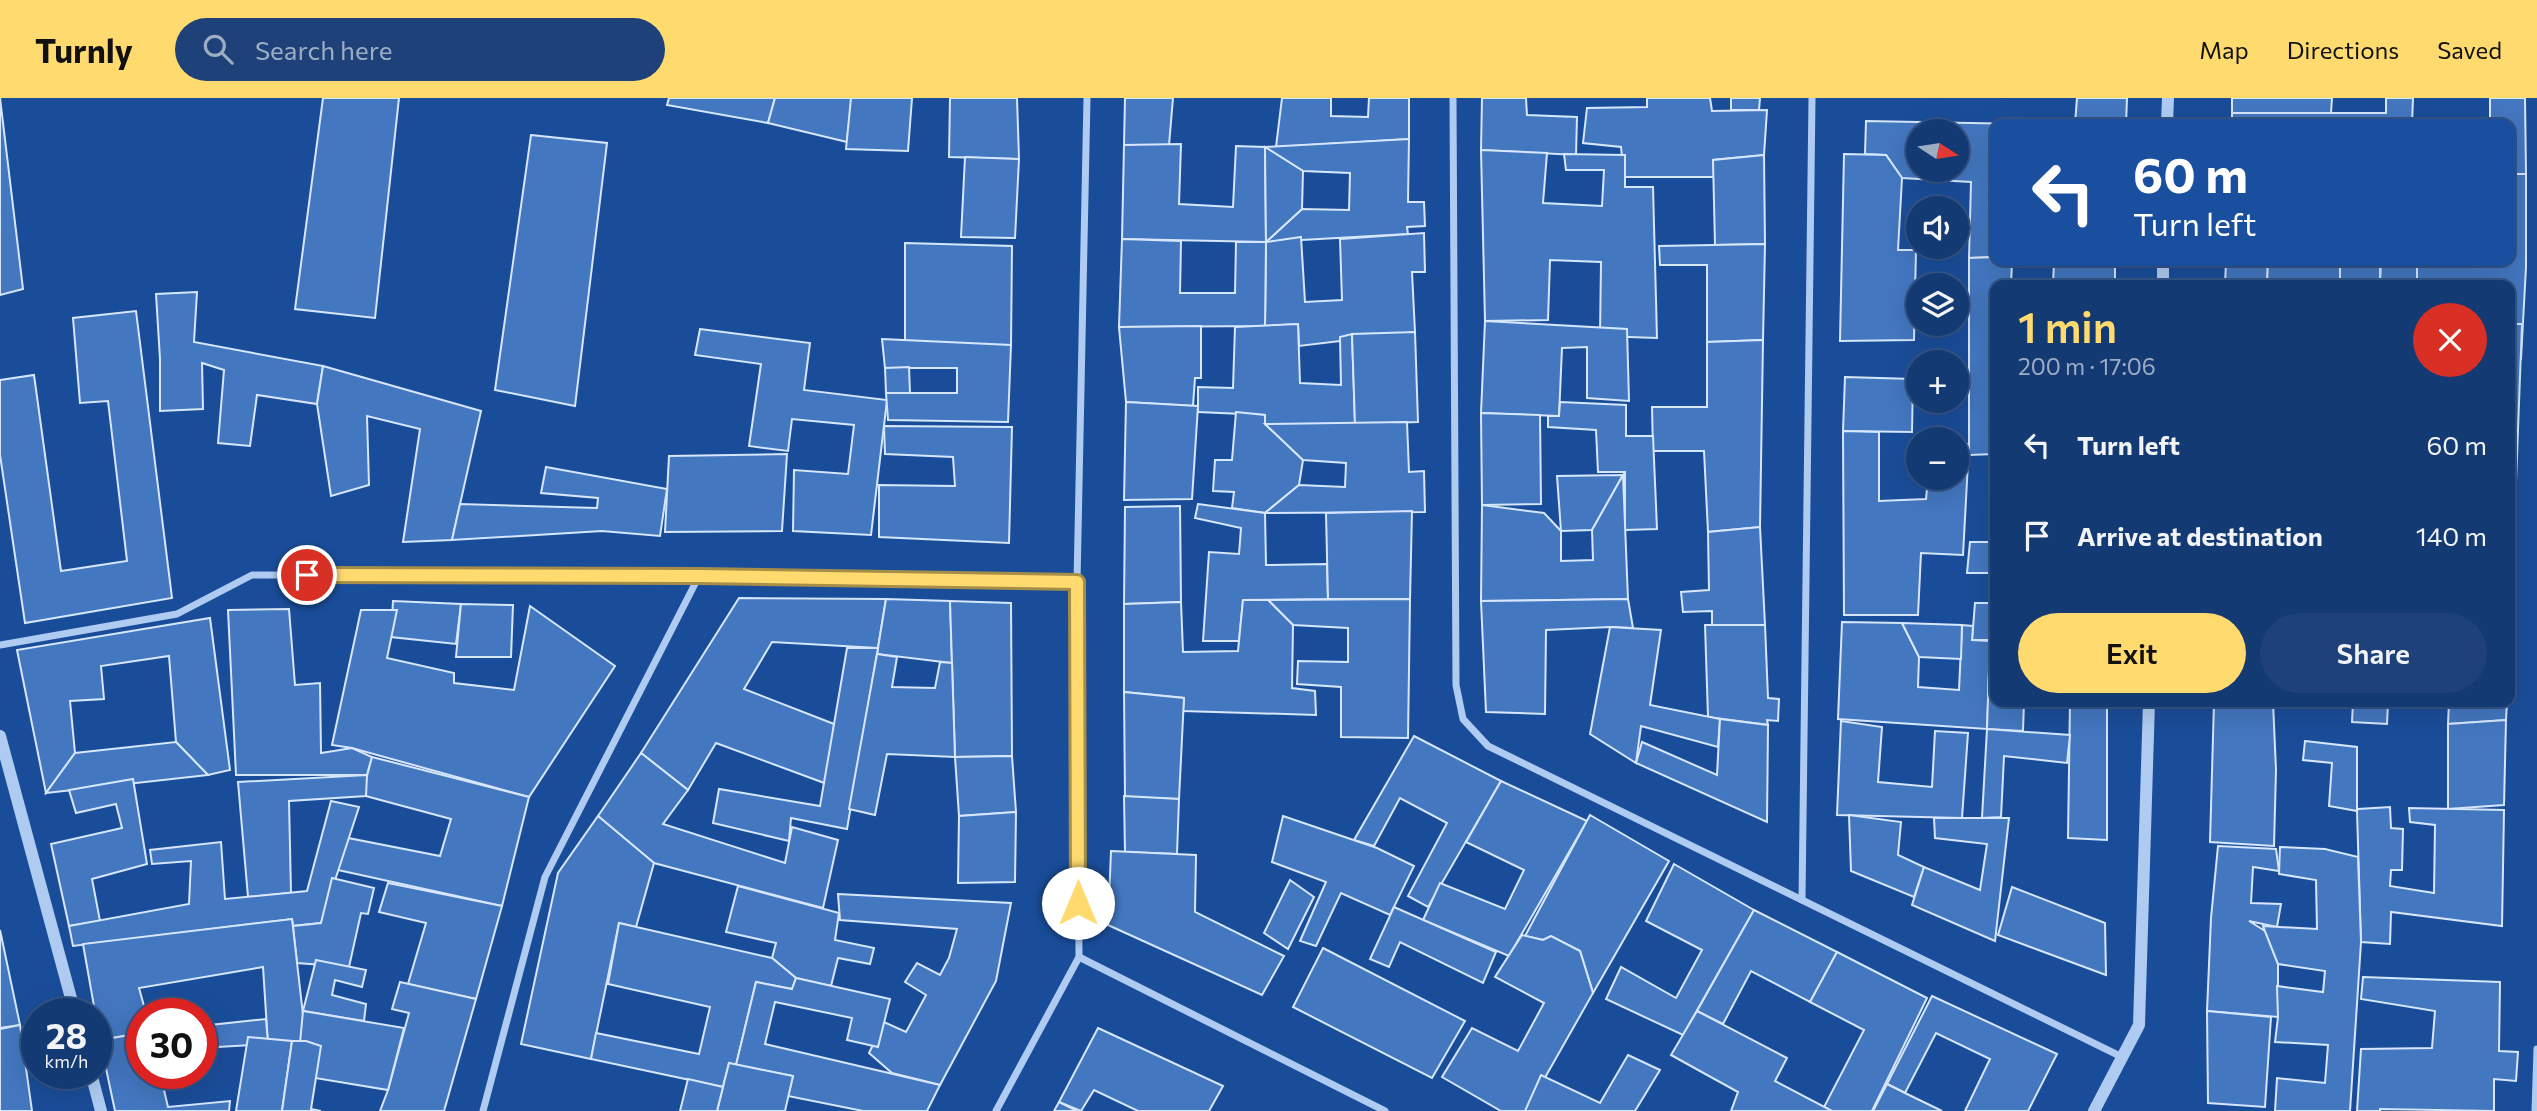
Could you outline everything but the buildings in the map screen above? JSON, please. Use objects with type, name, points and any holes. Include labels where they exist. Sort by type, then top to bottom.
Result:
[{"type":"street","points":[[996,1111],[1079,957],[1077,582],[1087,98]]},
{"type":"street","points":[[1453,98],[1456,685],[1463,719],[1488,746],[2122,1057]]},
{"type":"street","points":[[1802,900],[1812,98]]},
{"type":"street","points":[[2167,119],[2168,98]]},
{"type":"street","points":[[0,645],[177,614],[252,575],[699,576],[1077,582]]},
{"type":"street","points":[[483,1111],[545,877],[699,576]]},
{"type":"street","points":[[2094,1111],[2138,1026],[2149,707]]},
{"type":"street","points":[[0,736],[71,998]]},
{"type":"street","points":[[1079,957],[1385,1111]]},
{"type":"street","points":[[2535,1111],[2537,1049]]},
{"type":"street","points":[[95,1089],[101,1111]]},
{"type":"route","points":[[307,575],[699,576],[1077,582],[1078,903]]}]
